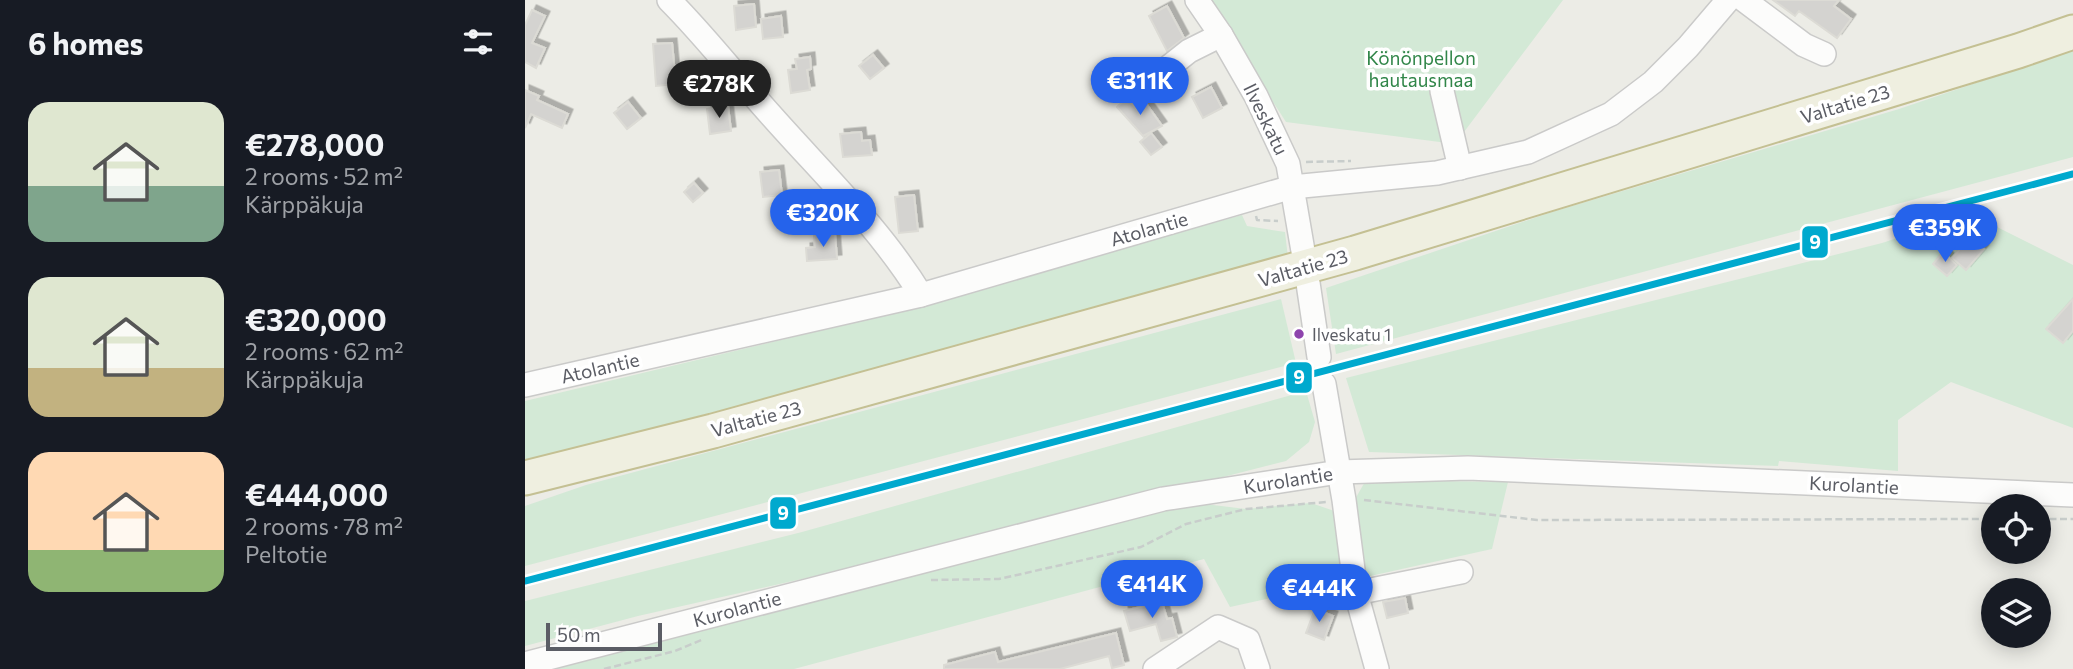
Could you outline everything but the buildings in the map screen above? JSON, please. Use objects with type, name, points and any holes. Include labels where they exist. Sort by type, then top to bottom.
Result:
[{"type":"highway","name":"Valtatie 23","points":[[525,478],[713,431],[1355,253],[2073,32]]},
{"type":"highway","points":[[525,493],[713,431]]},
{"type":"street","points":[[669,0],[709,41],[823,172],[887,247],[921,295]]},
{"type":"street","name":"Ilveskatu","points":[[1197,0],[1221,35],[1267,119],[1288,164],[1303,251]]},
{"type":"street","name":"Atolantie","points":[[525,386],[921,295],[1291,187],[1437,173],[1528,152],[1611,114],[1653,82],[1688,47],[1728,0]]},
{"type":"street","points":[[1744,0],[1804,45],[1824,54]]},
{"type":"street","points":[[1141,89],[1189,51],[1221,35]]},
{"type":"street","points":[[1442,91],[1460,168]]},
{"type":"street","points":[[1308,283],[1319,357]]},
{"type":"street","points":[[1324,384],[1344,500],[1356,593],[1377,669]]},
{"type":"street","name":"Kurolantie","points":[[525,664],[1163,499],[1339,472],[1468,468],[2073,495]]},
{"type":"street","points":[[1356,593],[1461,572]]},
{"type":"street","points":[[1155,669],[1218,626],[1248,640],[1258,669]]},
{"type":"path","points":[[929,580],[999,579],[1140,547],[1187,524],[1246,509],[1344,500],[1369,499],[1537,520],[1981,519]]},
{"type":"path","points":[[2051,519],[2073,519]]},
{"type":"path","points":[[604,669],[675,650],[713,635]]},
{"type":"green space","name":"Könönpellon hautausmaa","points":[[1207,0],[1563,0],[1455,144],[1286,122]]},
{"type":"green space","points":[[2073,50],[2073,157],[1336,354],[1326,288],[1552,212],[1899,109]]},
{"type":"green space","points":[[1971,214],[2073,265],[2073,428],[1951,382],[1898,420],[1898,471],[1779,461],[1778,466],[1369,452],[1346,378],[1882,243]]},
{"type":"green space","points":[[1242,215],[1247,226],[1285,232],[1288,258],[987,341],[525,461],[525,401],[785,339]]},
{"type":"green space","points":[[1281,299],[1296,363],[525,566],[525,506],[586,485]]},
{"type":"green space","points":[[1306,391],[1315,422],[1309,442],[1286,461],[996,535],[638,616],[525,646],[525,601],[802,532]]},
{"type":"green space","points":[[1366,480],[1508,482],[1492,549],[1230,607],[1204,559],[794,669],[549,669],[1163,499],[1246,509],[1311,503],[1346,515]]},
{"type":"transit line","name":"9","points":[[525,581],[2073,174]]},
{"type":"place","name":"Ilveskatu 1","points":[[1299,334]]}]
